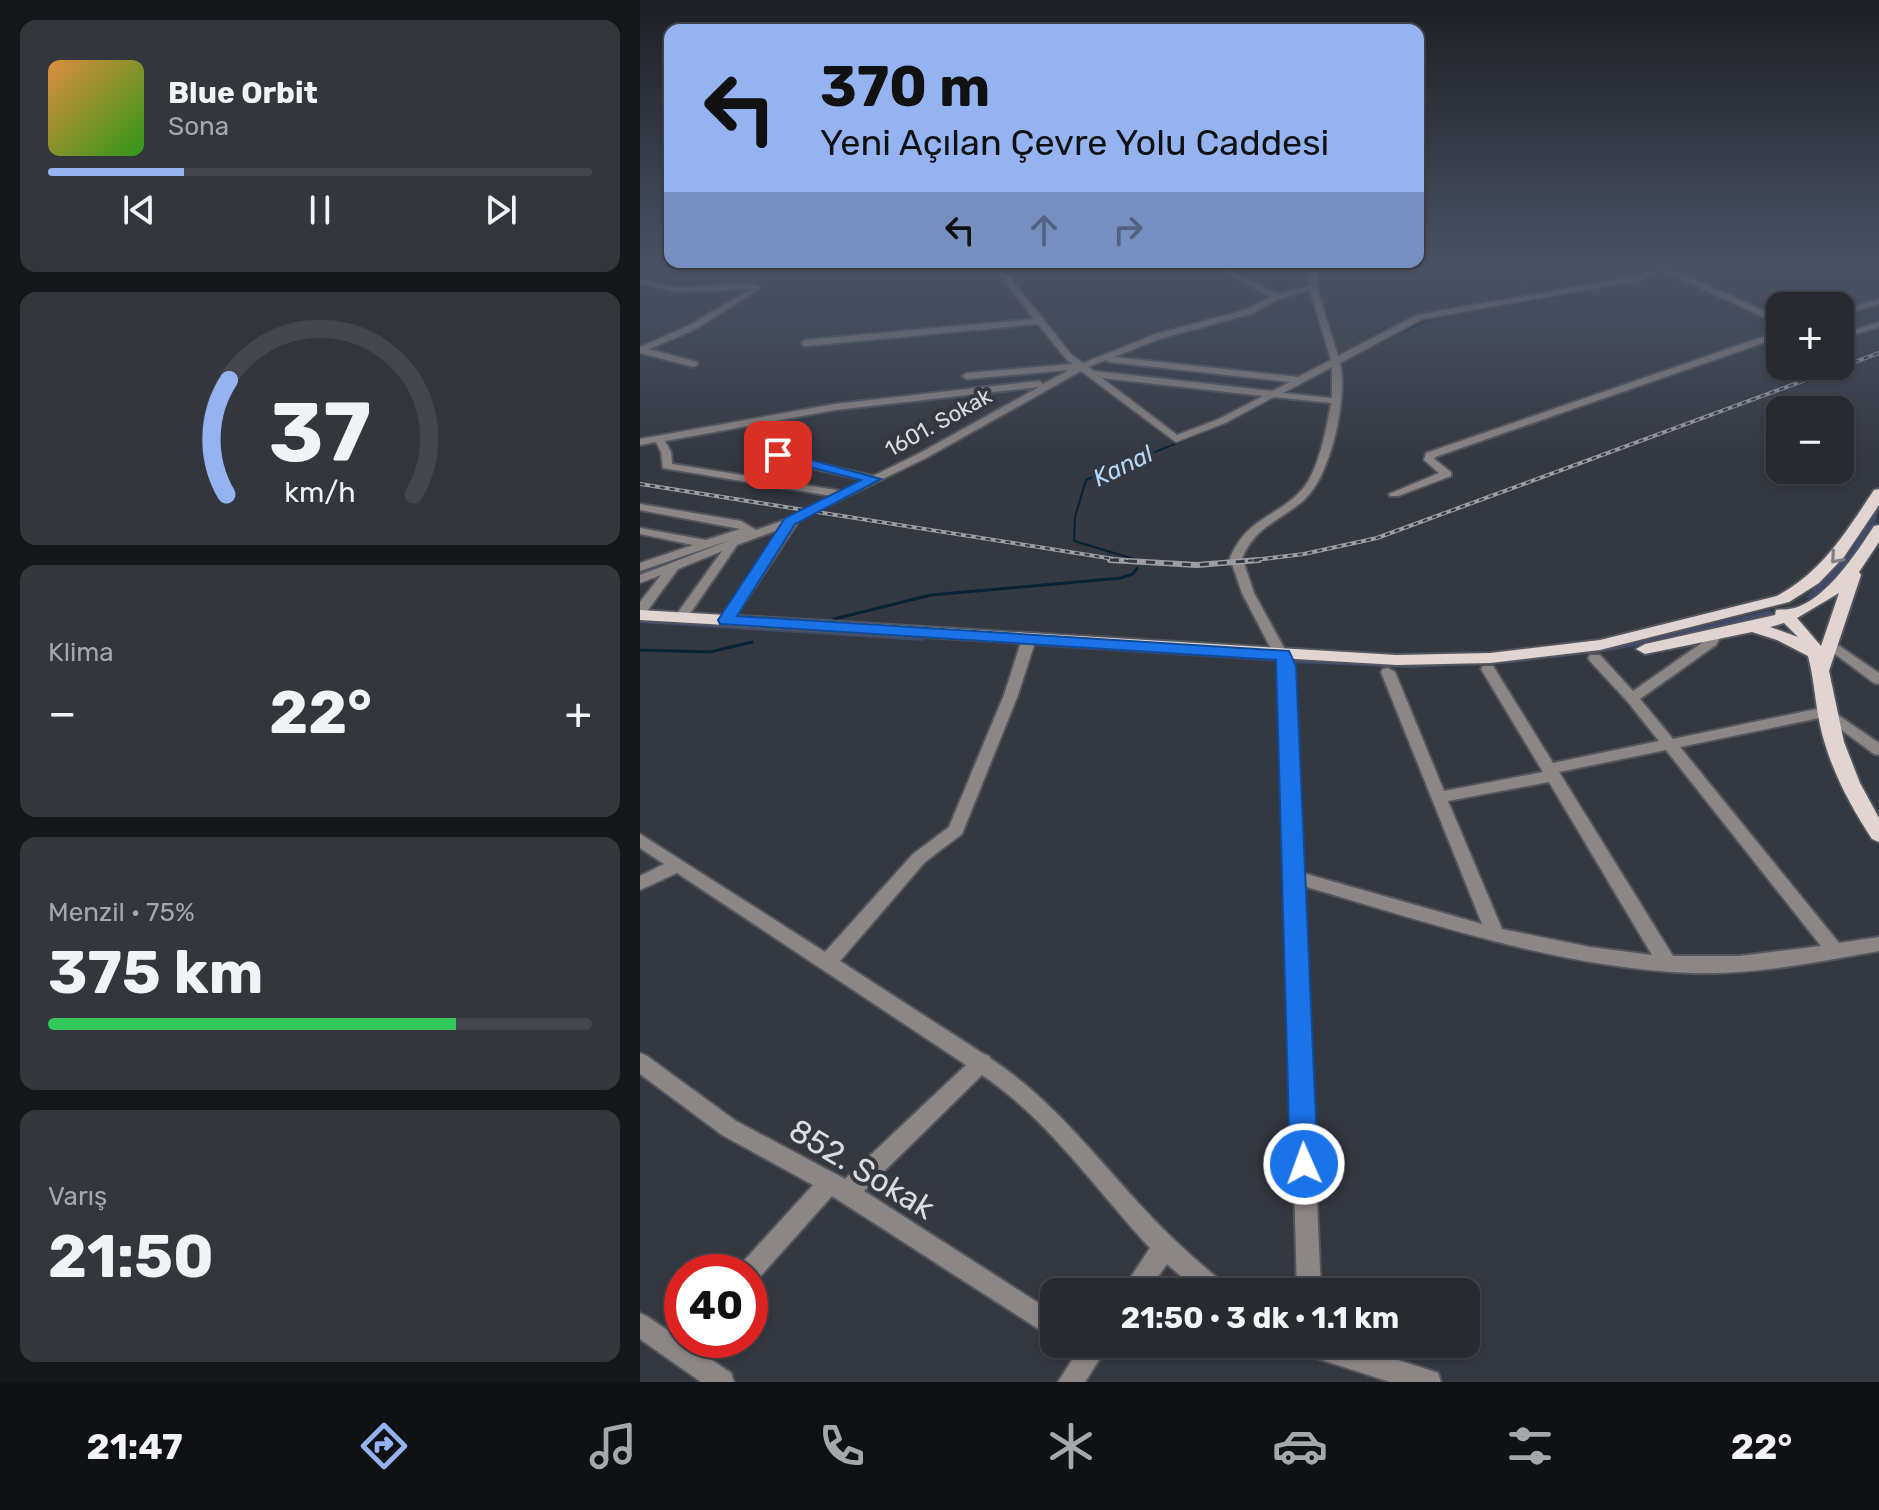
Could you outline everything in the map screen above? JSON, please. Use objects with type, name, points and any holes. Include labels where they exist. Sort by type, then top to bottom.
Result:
[{"type":"main road","points":[[1285,660],[1521,655],[1623,641],[1771,604],[1793,595],[1820,574],[1845,548],[1879,493]]},
{"type":"main road","points":[[640,625],[1285,660],[1388,672],[1488,669],[1595,658],[1789,618],[1831,594],[1877,538]]},
{"type":"main road","points":[[1823,655],[1855,568]]},
{"type":"main road","points":[[1793,595],[1820,616],[1826,712],[1840,760],[1879,834]]},
{"type":"main road","points":[[1771,604],[1789,618],[1823,655]]},
{"type":"main road","points":[[640,613],[1027,645]]},
{"type":"main road","points":[[1749,627],[1783,636],[1823,655]]},
{"type":"street","points":[[640,350],[681,332]]},
{"type":"street","points":[[805,343],[917,332]]},
{"type":"street","points":[[1049,332],[1081,367],[1176,439],[1213,425],[1390,332]]},
{"type":"street","points":[[967,376],[1081,367],[1172,332]]},
{"type":"street","points":[[1309,1278],[1285,660],[1248,593],[1236,558],[1252,529],[1312,486],[1334,401],[1337,369],[1327,332]]},
{"type":"street","points":[[1394,494],[1447,474],[1429,460],[1430,455],[1766,341]]},
{"type":"street","points":[[640,350],[694,364]]},
{"type":"street","points":[[1103,359],[1303,380]]},
{"type":"street","name":"1601. Sokak","points":[[726,620],[790,521],[941,446],[1081,367]]},
{"type":"street","points":[[1091,374],[1334,401]]},
{"type":"street","points":[[640,442],[835,407],[1047,384]]},
{"type":"street","points":[[786,435],[777,447],[780,458],[874,479]]},
{"type":"street","points":[[659,439],[666,452],[666,463],[671,467],[842,494]]},
{"type":"street","points":[[640,507],[741,524],[753,533]]},
{"type":"street","points":[[640,567],[790,521]]},
{"type":"street","points":[[640,531],[708,544]]},
{"type":"street","points":[[640,579],[732,546],[753,533]]},
{"type":"street","points":[[680,618],[732,546]]},
{"type":"street","points":[[640,557],[658,561]]},
{"type":"street","points":[[640,613],[673,567]]},
{"type":"street","points":[[1632,698],[1711,642],[1716,633]]},
{"type":"street","points":[[827,963],[919,858],[956,830],[1011,695],[1027,645]]},
{"type":"street","points":[[1823,655],[1879,680]]},
{"type":"street","points":[[1595,658],[1632,698],[1835,951]]},
{"type":"street","points":[[1488,669],[1667,963]]},
{"type":"street","points":[[1388,672],[1495,934]]},
{"type":"street","points":[[1439,797],[1826,712],[1879,750]]},
{"type":"street","points":[[640,840],[675,866],[982,1062],[1058,1128],[1165,1247],[1201,1278]]},
{"type":"street","points":[[640,883],[675,866]]},
{"type":"street","points":[[1295,877],[1576,955],[1667,963],[1755,962],[1879,944]]},
{"type":"street","name":"852. Sokak","points":[[640,1062],[729,1128],[838,1187],[1040,1318]]},
{"type":"street","points":[[768,1254],[838,1187],[982,1062]]},
{"type":"street","points":[[1143,1278],[1165,1247]]},
{"type":"street","points":[[640,1326],[664,1337]]},
{"type":"street","points":[[697,1358],[722,1382]]},
{"type":"street","points":[[1070,1382],[1083,1358]]},
{"type":"street","points":[[1354,1358],[1429,1382]]},
{"type":"shaded area","points":[[1879,503],[1872,529],[1855,556],[1813,600],[1806,597],[1850,553]]},
{"type":"shaded area","points":[[1770,610],[1778,616],[1611,651],[1513,663],[1410,668],[1293,663],[1295,659],[1415,664],[1515,660],[1600,650]]},
{"type":"shaded area","points":[[640,620],[924,638],[923,641],[640,623]]},
{"type":"shaded area","points":[[1032,643],[1281,659],[1280,662],[1030,646]]},
{"type":"waterway","name":"Kanal","points":[[1382,341],[1401,332]]},
{"type":"waterway","name":"Kanal","points":[[1284,393],[1331,368]]},
{"type":"waterway","name":"Kanal","points":[[1141,561],[1074,541],[1075,517],[1086,480],[1224,424],[1277,397]]},
{"type":"waterway","name":"Kanal","points":[[834,619],[931,595],[1121,578],[1133,574],[1137,568]]},
{"type":"waterway","name":"Kanal","points":[[640,650],[710,652],[752,642]]},
{"type":"railway","points":[[1246,561],[1304,554],[1377,538],[1879,353]]},
{"type":"railway","points":[[640,484],[1126,561]]},
{"type":"railway","points":[[1110,560],[1126,561]]},
{"type":"railway","points":[[1246,561],[1259,560]]},
{"type":"railway","points":[[1126,561],[1197,565],[1246,561]]},
{"type":"railway","points":[[1126,561],[1133,562]]},
{"type":"railway","points":[[1238,562],[1246,561]]},
{"type":"route","points":[[778,455],[780,458],[821,464],[874,479],[790,521],[771,555],[726,620],[1283,655],[1287,666],[1304,1164]]}]
